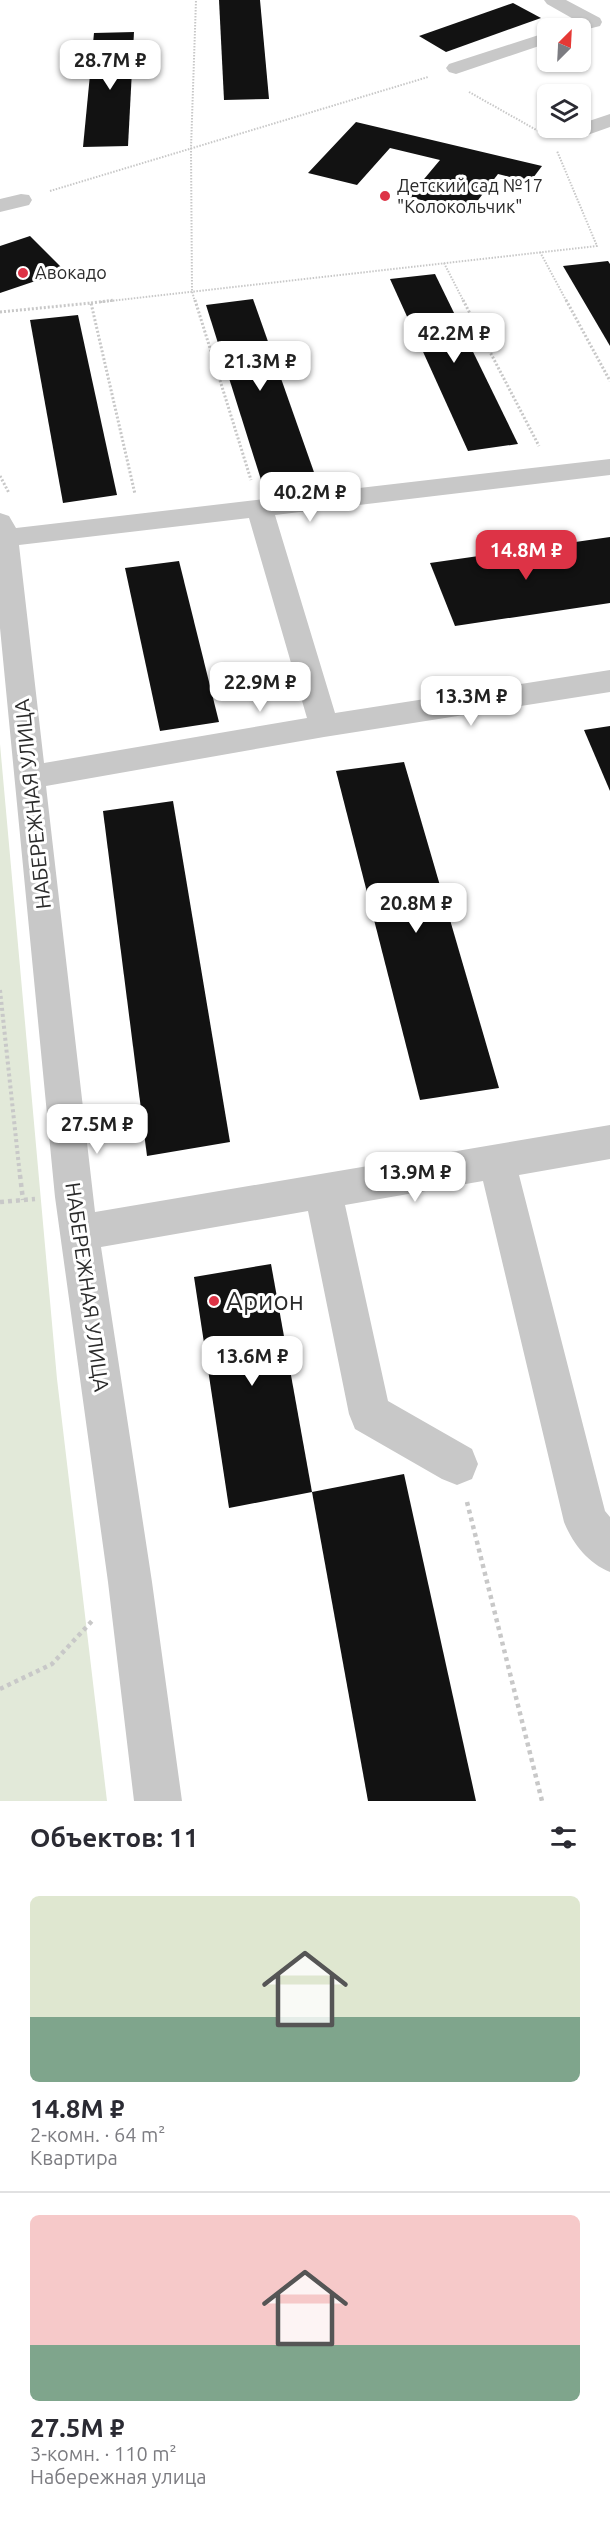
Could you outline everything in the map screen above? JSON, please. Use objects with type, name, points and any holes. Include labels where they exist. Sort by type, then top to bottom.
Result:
[{"type":"street","points":[[553,0],[610,31]]},
{"type":"street","points":[[456,68],[537,41]]},
{"type":"street","points":[[591,127],[610,120]]},
{"type":"street","points":[[0,206],[21,200]]},
{"type":"street","points":[[2,530],[141,521],[610,467]]},
{"type":"street","points":[[259,507],[324,726]]},
{"type":"street","name":"НАБЕРЕЖНАЯ УЛИЦА","points":[[2,530],[72,1185],[130,1582],[158,1801]]},
{"type":"street","points":[[30,777],[324,726],[610,681]]},
{"type":"street","points":[[80,1233],[610,1142]]},
{"type":"street","points":[[497,1161],[586,1522],[610,1550]]},
{"type":"street","points":[[323,1191],[370,1414],[457,1464]]},
{"type":"path","points":[[196,0],[192,148],[192,291],[259,507]]},
{"type":"path","points":[[21,200],[437,74]]},
{"type":"path","points":[[0,312],[597,246],[552,139],[466,91]]},
{"type":"path","points":[[540,252],[610,381]]},
{"type":"path","points":[[444,263],[554,473]]},
{"type":"path","points":[[92,303],[141,521]]},
{"type":"path","points":[[0,990],[23,1200]]},
{"type":"path","points":[[457,1464],[542,1801]]},
{"type":"path","points":[[0,1689],[52,1664],[130,1582]]},
{"type":"green space","points":[[0,744],[57,1379],[107,1801],[0,1801]]},
{"type":"building","points":[[219,0],[260,0],[269,99],[224,100]]},
{"type":"building","points":[[513,3],[541,18],[446,52],[419,36]]},
{"type":"building","points":[[134,32],[128,146],[83,147],[94,33]]},
{"type":"building","points":[[356,122],[542,166],[530,182],[498,174],[469,212],[409,197],[440,160],[390,148],[357,185],[308,173]]},
{"type":"building","points":[[30,236],[65,271],[0,293],[0,246]]},
{"type":"building","points":[[608,261],[610,264],[610,346],[563,266]]},
{"type":"building","points":[[435,274],[518,444],[468,451],[390,279]]},
{"type":"building","points":[[253,299],[315,475],[262,483],[206,305]]},
{"type":"building","points":[[78,315],[117,495],[63,503],[30,320]]},
{"type":"building","points":[[610,537],[610,603],[455,626],[430,563]]},
{"type":"building","points":[[179,561],[219,722],[160,731],[125,568]]},
{"type":"building","points":[[610,726],[610,791],[584,730]]},
{"type":"building","points":[[404,762],[499,1088],[420,1100],[336,771]]},
{"type":"building","points":[[173,801],[230,1142],[147,1156],[103,811]]},
{"type":"building","points":[[271,1264],[312,1492],[229,1508],[194,1277]]},
{"type":"building","points":[[404,1474],[476,1801],[368,1801],[312,1492]]},
{"type":"place","name":"Детский сад №17 \"Колокольчик\"","points":[[385,196]]},
{"type":"place","name":"Авокадо","points":[[23,273]]},
{"type":"place","name":"Арион","points":[[214,1301]]}]
